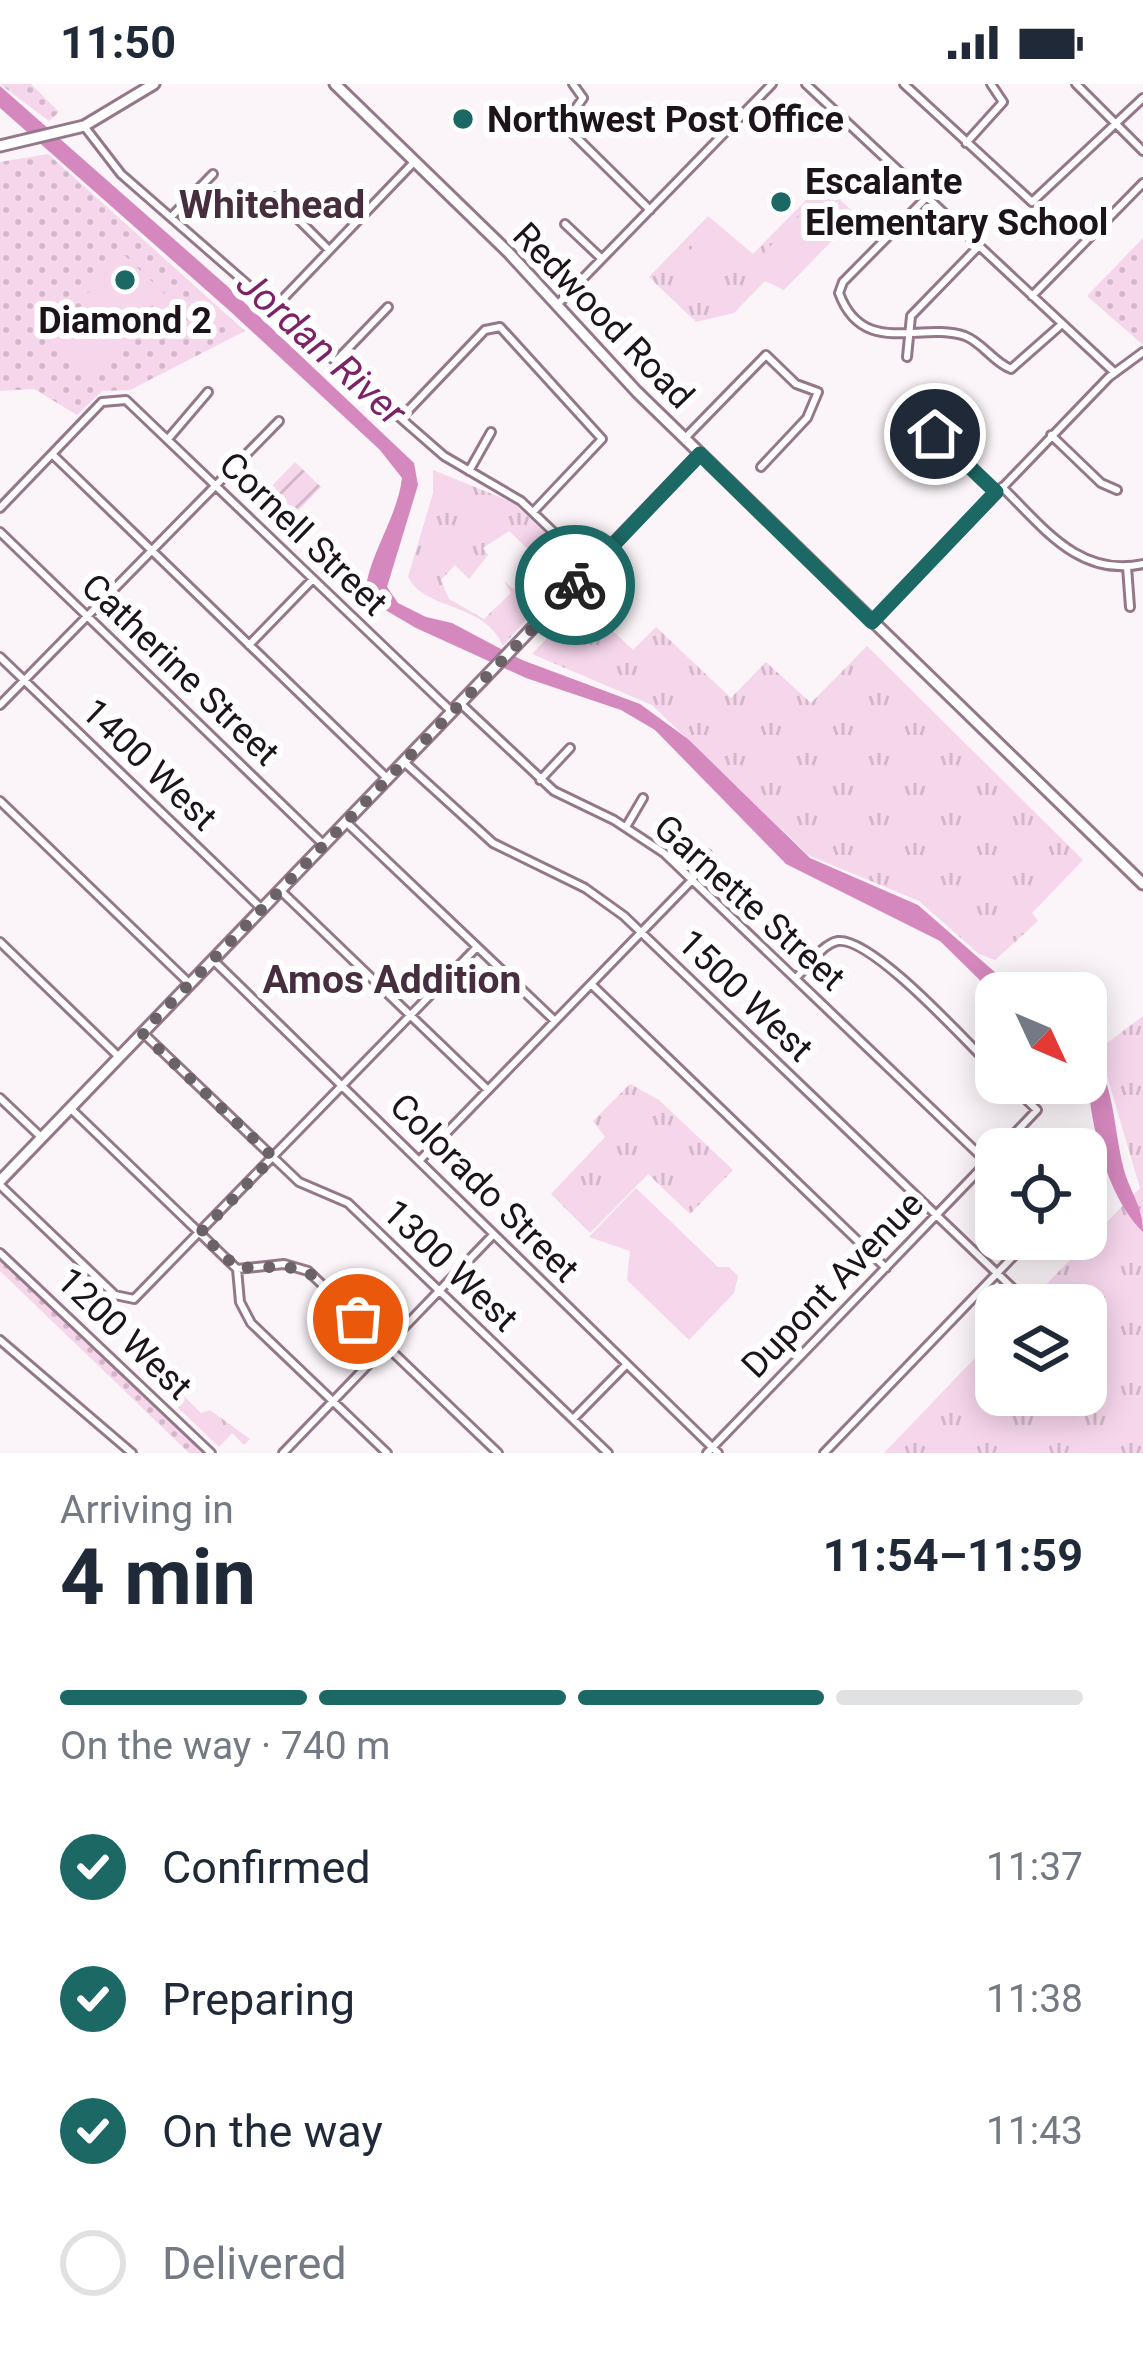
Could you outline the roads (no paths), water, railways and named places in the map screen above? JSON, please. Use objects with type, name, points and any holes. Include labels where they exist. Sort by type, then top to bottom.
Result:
[{"type":"main road","points":[[0,146],[83,126],[154,84]]},
{"type":"main road","name":"Redwood Road","points":[[335,84],[700,454],[1143,884]]},
{"type":"main road","points":[[0,1183],[700,454]]},
{"type":"street","points":[[573,84],[583,98],[569,118],[570,131],[650,210]]},
{"type":"street","points":[[556,306],[772,84]]},
{"type":"street","points":[[806,84],[1114,372]]},
{"type":"street","points":[[904,84],[1032,202],[1143,98]]},
{"type":"street","points":[[966,143],[1002,105],[1004,98],[992,84]]},
{"type":"street","points":[[1076,84],[1143,151]]},
{"type":"street","points":[[83,126],[113,167],[401,418],[533,512],[591,568]]},
{"type":"street","points":[[275,307],[415,161]]},
{"type":"street","points":[[172,216],[213,174]]},
{"type":"street","points":[[1032,296],[1143,183]]},
{"type":"street","points":[[927,196],[845,280],[839,293],[874,330],[908,336],[964,336],[1015,369],[1062,324]]},
{"type":"street","points":[[276,197],[329,250]]},
{"type":"street","points":[[565,224],[602,259]]},
{"type":"street","points":[[907,357],[911,316],[979,246]]},
{"type":"street","points":[[337,361],[388,307]]},
{"type":"street","points":[[401,418],[492,326],[504,331],[602,439],[533,512]]},
{"type":"street","points":[[872,622],[1114,372],[1143,352]]},
{"type":"street","points":[[685,439],[766,356],[796,384],[818,392],[807,418],[760,467]]},
{"type":"street","points":[[168,439],[208,392]]},
{"type":"street","name":"Cornell Street","points":[[52,454],[102,402],[117,398],[130,402],[313,579],[456,708]]},
{"type":"street","points":[[0,705],[278,421]]},
{"type":"street","points":[[470,471],[491,432]]},
{"type":"street","points":[[935,434],[1075,555],[1100,565],[1143,564]]},
{"type":"street","points":[[1051,435],[1101,483],[1117,490]]},
{"type":"street","points":[[0,508],[52,454],[388,778]]},
{"type":"street","name":"Catherine Street","points":[[0,532],[324,844]]},
{"type":"street","points":[[1127,567],[1130,607]]},
{"type":"street","points":[[249,645],[313,579]]},
{"type":"street","name":"1400 West","points":[[0,658],[262,909]]},
{"type":"street","name":"Garnette Street","points":[[456,708],[540,780],[626,827],[692,878],[975,1150]]},
{"type":"street","points":[[540,780],[570,748]]},
{"type":"street","name":"1500 West","points":[[404,761],[493,843],[585,888],[641,932],[1008,1284]]},
{"type":"street","points":[[626,827],[643,798]]},
{"type":"street","points":[[0,801],[190,984]]},
{"type":"street","points":[[346,821],[554,1022]]},
{"type":"street","points":[[421,1160],[692,878],[707,854]]},
{"type":"street","points":[[280,890],[488,1090]]},
{"type":"street","points":[[0,942],[119,1057]]},
{"type":"street","points":[[796,978],[829,945],[848,943],[889,968],[975,1051]]},
{"type":"street","points":[[0,1183],[116,1295],[126,1300],[138,1297],[477,947]]},
{"type":"street","name":"Colorado Street","points":[[213,960],[712,1451]]},
{"type":"street","points":[[591,984],[886,1268]]},
{"type":"street","name":"1300 West","points":[[142,1033],[304,1185],[348,1203],[608,1453]]},
{"type":"street","points":[[0,1098],[41,1138]]},
{"type":"street","name":"Dupont Avenue","points":[[1020,1128],[1037,1110],[1031,1104]]},
{"type":"street","points":[[70,1108],[237,1268],[247,1318],[387,1453]]},
{"type":"street","name":"Dupont Avenue","points":[[712,1451],[975,1174]]},
{"type":"street","points":[[283,1453],[492,1236]]},
{"type":"street","name":"1200 West","points":[[0,1252],[211,1453]]},
{"type":"street","points":[[824,1453],[1010,1260]]},
{"type":"street","points":[[237,1268],[284,1264],[304,1268],[498,1453]]},
{"type":"street","points":[[0,1340],[132,1453]]},
{"type":"street","points":[[573,1419],[626,1364]]},
{"type":"place","name":"Northwest Post Office","points":[[463,119]]},
{"type":"place","name":"Escalante Elementary School","points":[[781,202]]},
{"type":"place","name":"Diamond 2","points":[[125,280]]},
{"type":"district","name":"Whitehead","points":[[272,204]]},
{"type":"district","name":"Amos Addition","points":[[392,979]]},
{"type":"water label","name":"Jordan River","points":[[322,347]]}]
